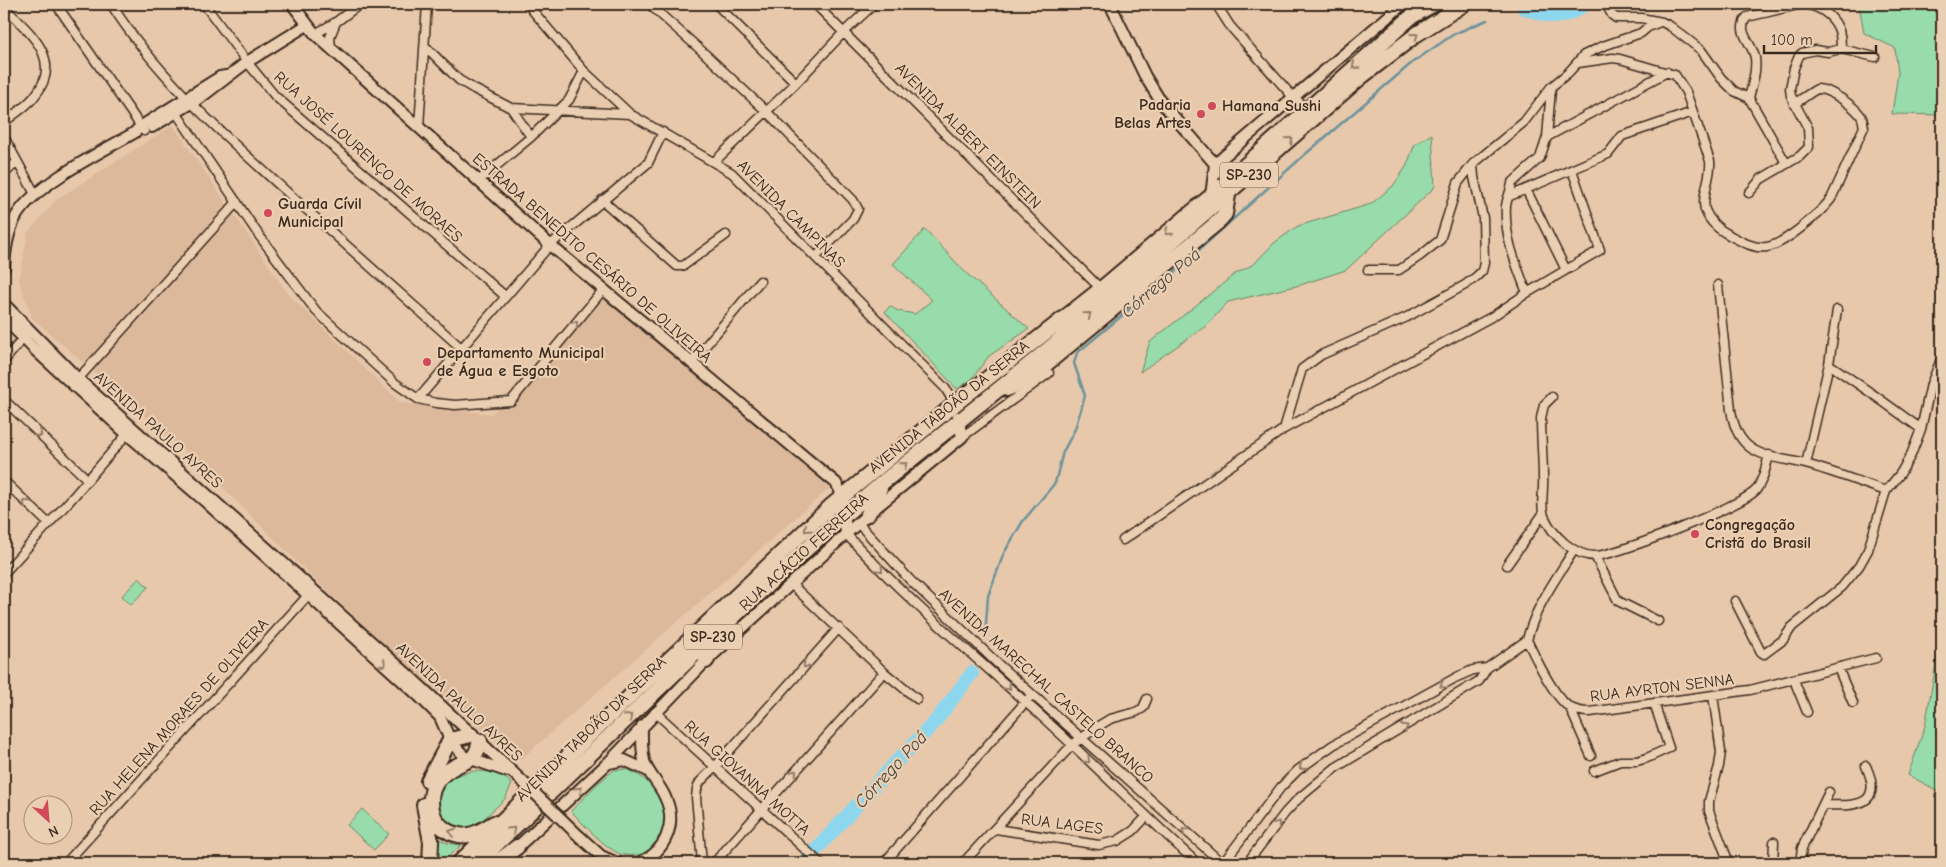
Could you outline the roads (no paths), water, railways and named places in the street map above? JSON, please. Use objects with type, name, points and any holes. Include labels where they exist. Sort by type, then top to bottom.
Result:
[{"type":"highway","name":"AVENIDA TABOÃO DA SERRA","points":[[476,863],[746,605],[845,515],[1073,328],[1309,114],[1411,18],[1434,4]]},
{"type":"highway","name":"AVENIDA TABOÃO DA SERRA","points":[[1309,114],[1362,77],[1417,34],[1464,4]]},
{"type":"highway","name":"AVENIDA TABOÃO DA SERRA","points":[[459,863],[841,491],[854,487],[955,404],[1101,289],[1210,196],[1229,185]]},
{"type":"highway","points":[[863,519],[882,483]]},
{"type":"highway","points":[[706,661],[724,632],[746,605]]},
{"type":"highway","points":[[430,863],[431,842],[424,796],[429,778],[450,740],[475,738],[476,753],[470,759],[445,772],[434,784],[430,801],[434,817],[439,824],[451,833],[467,835],[486,828],[512,812]]},
{"type":"highway","points":[[496,863],[518,847]]},
{"type":"main road","name":"ESTRADA BENEDITO CESÁRIO DE OLIVEIRA","points":[[292,4],[307,25],[331,49],[356,69],[550,245],[801,452],[841,491]]},
{"type":"main road","points":[[1110,4],[1145,76],[1157,95],[1229,185]]},
{"type":"main road","points":[[1210,196],[1214,164],[1403,4]]},
{"type":"main road","points":[[4,267],[7,241],[17,215],[35,194],[174,110],[220,77],[226,76],[307,25]]},
{"type":"main road","points":[[1293,97],[1309,114]]},
{"type":"main road","name":"AVENIDA PAULO AYRES","points":[[4,304],[22,337],[78,379],[148,441],[433,709],[445,725],[450,740],[459,750],[470,759],[494,765],[519,779]]},
{"type":"main road","name":"AVENIDA PAULO AYRES","points":[[4,318],[127,434],[263,549]]},
{"type":"main road","points":[[955,404],[962,437]]},
{"type":"main road","points":[[127,434],[137,434],[148,441]]},
{"type":"main road","name":"RUA ACÁCIO FERREIRA","points":[[500,863],[608,763],[706,661],[863,519],[962,437]]},
{"type":"main road","points":[[841,491],[846,534]]},
{"type":"main road","name":"AVENIDA PAULO AYRES","points":[[310,593],[406,673],[519,779]]},
{"type":"main road","points":[[642,726],[642,748],[648,771]]},
{"type":"main road","points":[[625,745],[632,763]]},
{"type":"main road","points":[[608,763],[616,760],[632,763],[648,771],[656,780],[667,800],[670,817],[669,830],[661,848],[638,863]]},
{"type":"main road","points":[[519,779],[601,856],[618,863]]},
{"type":"street","points":[[56,4],[139,130]]},
{"type":"street","points":[[110,4],[159,68],[188,101],[239,150],[460,347]]},
{"type":"street","name":"RUA JOSÉ LOURENÇO DE MORAES","points":[[204,4],[275,96],[505,296]]},
{"type":"street","points":[[315,34],[336,22],[360,4]]},
{"type":"street","points":[[418,127],[427,4]]},
{"type":"street","name":"AVENIDA CAMPINAS","points":[[527,4],[584,71],[630,114],[724,167],[741,182],[945,388],[955,404]]},
{"type":"street","points":[[649,4],[704,52],[766,111],[853,200],[858,209],[853,219],[816,256]]},
{"type":"street","points":[[716,4],[796,83]]},
{"type":"street","name":"AVENIDA ALBERT EINSTEIN","points":[[815,4],[1101,289]]},
{"type":"street","points":[[714,162],[874,4]]},
{"type":"street","points":[[1216,4],[1230,26],[1293,97]]},
{"type":"street","points":[[1606,4],[1616,18],[1641,18],[1662,22],[1695,44],[1708,58],[1721,78],[1734,91],[1749,98],[1786,162]]},
{"type":"street","points":[[1749,98],[1754,80],[1755,56],[1742,27],[1747,17],[1802,4],[1817,6],[1830,17],[1839,30],[1841,49]]},
{"type":"street","points":[[4,9],[38,42],[45,57],[47,71],[42,85],[33,98],[4,122]]},
{"type":"street","points":[[331,49],[330,37],[336,22]]},
{"type":"street","points":[[1368,270],[1399,270],[1440,240],[1458,183],[1474,164],[1524,122],[1551,87],[1578,63],[1584,55],[1641,33],[1648,27],[1662,22]]},
{"type":"street","points":[[425,46],[460,80],[511,108],[630,114]]},
{"type":"street","points":[[1749,192],[1761,179],[1786,162],[1800,156],[1809,147],[1808,128],[1794,104],[1790,89],[1794,68],[1799,56],[1802,53],[1815,50],[1828,52],[1841,49],[1875,57]]},
{"type":"street","points":[[1578,63],[1620,58],[1675,75],[1682,84],[1710,160],[1710,172],[1704,202],[1706,212],[1717,228],[1753,246],[1768,247],[1808,222],[1823,208],[1830,199],[1864,127],[1860,116],[1850,104],[1828,91],[1814,90],[1794,104]]},
{"type":"street","points":[[478,181],[531,137],[558,111],[575,92],[584,71]]},
{"type":"street","points":[[1547,137],[1667,72]]},
{"type":"street","points":[[1527,293],[1507,235],[1506,203],[1510,196],[1512,183],[1540,158],[1547,137],[1551,87]]},
{"type":"street","points":[[511,108],[531,137]]},
{"type":"street","points":[[174,110],[263,241],[316,310],[395,383],[418,399],[455,405],[511,401],[603,290]]},
{"type":"street","points":[[1510,196],[1608,154],[1622,136],[1693,112]]},
{"type":"street","points":[[418,399],[460,347],[550,245],[648,163],[663,132]]},
{"type":"street","points":[[4,137],[35,194]]},
{"type":"street","points":[[4,174],[18,162]]},
{"type":"street","points":[[1284,429],[1302,369],[1321,355],[1407,317],[1465,285],[1482,271],[1484,263],[1483,218],[1474,177],[1474,164]]},
{"type":"street","points":[[1123,540],[1284,429],[1493,316],[1527,293],[1600,250],[1572,170]]},
{"type":"street","points":[[1526,189],[1566,270]]},
{"type":"street","points":[[602,200],[674,265],[682,266],[726,235]]},
{"type":"street","points":[[78,379],[237,202]]},
{"type":"street","points":[[691,363],[760,281]]},
{"type":"street","points":[[1718,285],[1733,422],[1746,445],[1769,455],[1806,464],[1886,491]]},
{"type":"street","points":[[1806,464],[1828,364],[1837,310]]},
{"type":"street","points":[[4,361],[22,337]]},
{"type":"street","points":[[1735,601],[1760,652],[1764,654],[1783,640],[1792,627],[1842,587],[1859,566],[1868,550],[1886,491],[1900,474],[1911,455],[1921,429],[1931,384],[1942,357]]},
{"type":"street","points":[[1828,364],[1921,429]]},
{"type":"street","name":"RUA ACÁCIO FERREIRA","points":[[962,437],[1048,372]]},
{"type":"street","points":[[1552,397],[1544,405],[1541,418],[1543,514],[1558,536],[1574,550],[1585,554],[1595,556],[1611,554],[1659,536],[1746,498],[1759,485],[1769,455]]},
{"type":"street","points":[[4,400],[88,480]]},
{"type":"street","points":[[4,573],[127,434]]},
{"type":"street","points":[[4,481],[49,524]]},
{"type":"street","points":[[1507,565],[1543,514]]},
{"type":"street","name":"AVENIDA MARECHAL CASTELO BRANCO","points":[[863,519],[910,580],[998,664],[1222,863]]},
{"type":"street","name":"AVENIDA MARECHAL CASTELO BRANCO","points":[[846,534],[900,590],[991,670],[1197,863]]},
{"type":"street","points":[[1247,863],[1285,813],[1335,768],[1479,681],[1488,668],[1527,640],[1530,627],[1540,606],[1574,550]]},
{"type":"street","points":[[1595,556],[1618,601],[1658,621]]},
{"type":"street","points":[[4,560],[10,566]]},
{"type":"street","points":[[900,590],[910,580]]},
{"type":"street","points":[[790,584],[884,672],[917,699]]},
{"type":"street","name":"RUA HELENA MORAES DE OLIVEIRA","points":[[66,863],[310,593]]},
{"type":"street","points":[[947,631],[955,622]]},
{"type":"street","points":[[702,863],[696,797],[700,782],[839,628]]},
{"type":"street","name":"RUA AYRTON SENNA","points":[[1527,640],[1551,684],[1570,708],[1580,712],[1750,690],[1876,658]]},
{"type":"street","points":[[991,670],[998,664]]},
{"type":"street","points":[[1222,863],[1281,787],[1298,770],[1313,759],[1333,745],[1457,678],[1473,670],[1488,668]]},
{"type":"street","points":[[1838,668],[1853,703]]},
{"type":"street","points":[[714,863],[884,672]]},
{"type":"street","points":[[1794,680],[1807,712]]},
{"type":"street","points":[[884,863],[1033,694]]},
{"type":"street","points":[[1714,695],[1721,752],[1709,801],[1709,811],[1729,863]]},
{"type":"street","points":[[963,863],[1072,745],[1110,719],[1136,712],[1146,705],[1147,699]]},
{"type":"street","points":[[1594,771],[1620,761],[1637,761],[1647,758],[1669,748],[1654,703]]},
{"type":"street","points":[[1570,708],[1591,756]]},
{"type":"street","name":"RUA GIOVANNA MOTTA","points":[[655,712],[714,768],[819,862]]},
{"type":"street","points":[[1823,805],[1849,806],[1861,804],[1865,801],[1873,789],[1872,778],[1866,766]]},
{"type":"street","points":[[1800,863],[1802,848],[1829,792]]},
{"type":"street","name":"RUA LAGES","points":[[996,829],[1098,844],[1117,841],[1133,831],[1146,817]]},
{"type":"street","points":[[1773,863],[1774,842]]},
{"type":"waterway","name":"Córrego Poá","points":[[1524,8],[1549,16],[1562,16],[1586,4]]},
{"type":"waterway","name":"Córrego Poá","points":[[985,637],[988,596],[1004,553],[1023,521],[1055,483],[1063,452],[1075,429],[1085,396],[1074,363],[1077,353],[1178,269],[1301,158],[1413,62],[1454,34],[1487,20]]},
{"type":"waterway","name":"Córrego Poá","points":[[804,863],[935,722],[972,673]]},
{"type":"place","name":"Hamana Sushi","points":[[1212,106]]},
{"type":"place","name":"Padaria Belas Artes","points":[[1201,114]]},
{"type":"place","name":"Guarda Cívil Municipal","points":[[268,213]]},
{"type":"place","name":"Departamento Municipal de Água e Esgoto","points":[[427,362]]},
{"type":"place","name":"Congregação Cristã do Brasil","points":[[1695,534]]}]
